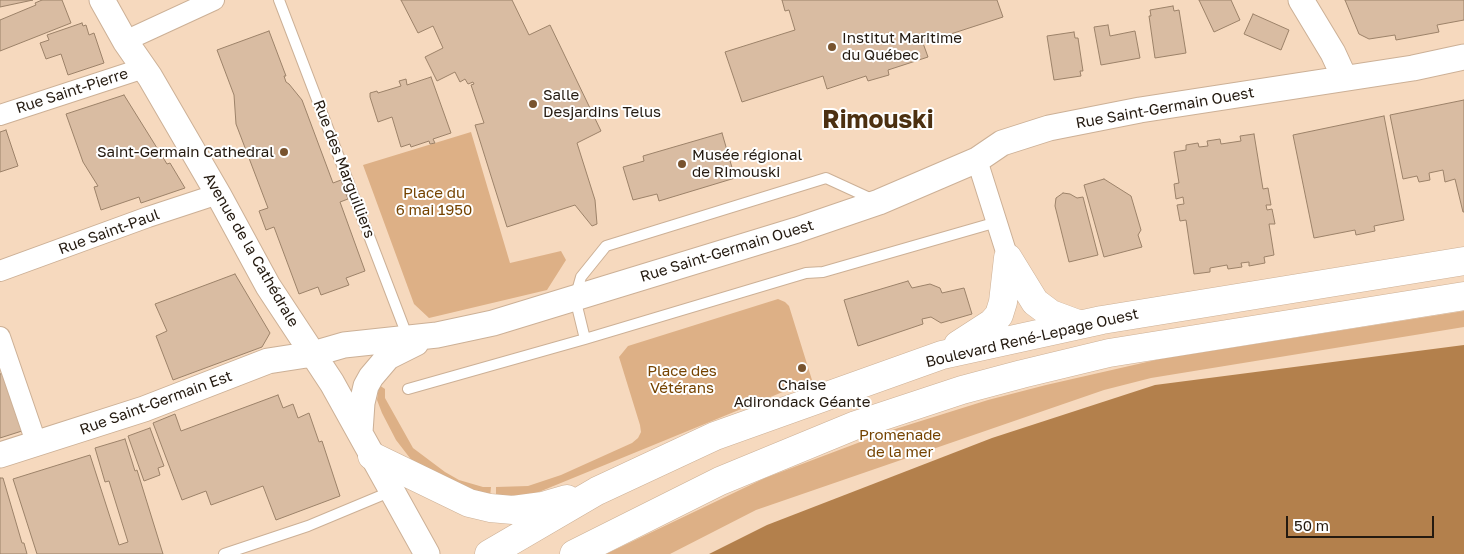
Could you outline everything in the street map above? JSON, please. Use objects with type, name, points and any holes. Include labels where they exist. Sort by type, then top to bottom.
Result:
[{"type":"main road","points":[[1008,258],[1035,302],[1051,314],[1078,324]]},
{"type":"main road","points":[[942,355],[992,323],[999,315],[1003,302],[1008,258]]},
{"type":"main road","name":"Boulevard René-Lepage Ouest","points":[[489,554],[597,491],[715,436],[942,355],[1078,324],[1464,261]]},
{"type":"main road","points":[[574,554],[720,481],[856,425],[962,390],[1109,353],[1464,296]]},
{"type":"main road","points":[[372,456],[469,503],[497,509],[512,510],[543,506],[597,491]]},
{"type":"street","name":"Avenue de la Cathédrale","points":[[102,0],[125,41],[150,77],[218,194],[268,286],[332,383],[428,554]]},
{"type":"street","points":[[125,41],[214,0]]},
{"type":"street","points":[[1301,0],[1333,53],[1344,78]]},
{"type":"street","name":"Rue Saint-Germain Ouest","points":[[313,354],[344,345],[437,335],[493,324],[797,230],[879,202],[977,160],[1002,143],[1049,128],[1140,110],[1413,68],[1464,57]]},
{"type":"street","name":"Rue Saint-Pierre","points":[[0,114],[144,68]]},
{"type":"street","points":[[977,160],[1008,258]]},
{"type":"street","name":"Rue Saint-Paul","points":[[0,271],[148,217],[218,194]]},
{"type":"street","points":[[360,432],[364,395],[368,381],[374,372],[388,357],[402,349],[437,335]]},
{"type":"street","points":[[0,337],[37,445]]},
{"type":"street","name":"Rue Saint-Germain Est","points":[[0,455],[144,410],[268,361],[313,354]]},
{"type":"lane","name":"Rue des Marguilliers","points":[[279,0],[408,339]]},
{"type":"lane","points":[[585,339],[575,298],[582,277],[606,246],[826,178],[879,202]]},
{"type":"lane","points":[[408,389],[585,339],[806,273],[823,272],[997,222]]},
{"type":"lane","points":[[224,554],[308,526],[392,491]]},
{"type":"green space","name":"Place du 6 mai 1950","points":[[471,132],[510,263],[561,251],[566,260],[547,290],[429,318],[414,304],[363,165]]},
{"type":"green space","name":"Place des Vétérans","points":[[778,299],[789,306],[812,380],[534,494],[522,497],[496,497],[496,487],[528,486],[561,475],[632,443],[638,438],[641,432],[640,425],[619,357],[628,346]]},
{"type":"green space","name":"Promenade de la mer","points":[[1464,311],[1464,327],[1151,378],[1104,390],[756,510],[670,554],[606,554],[765,478],[892,430],[988,400],[1160,359]]},
{"type":"green space","points":[[379,385],[385,389],[385,398],[413,448],[459,480],[483,487],[491,487],[490,497],[478,494],[413,462],[396,440],[382,413],[377,400]]},
{"type":"shaded area","points":[[1464,345],[1464,554],[709,554],[767,525],[992,438],[1155,385]]},
{"type":"building","points":[[0,0],[33,0],[0,7]]},
{"type":"building","points":[[42,0],[62,0],[71,23],[0,51],[0,20],[36,5],[35,3]]},
{"type":"building","name":"Salle Desjardins Telus","points":[[401,0],[512,0],[529,35],[550,25],[601,131],[577,143],[595,200],[597,224],[592,226],[575,205],[507,227],[475,125],[484,123],[471,85],[474,84],[473,82],[468,84],[465,79],[460,82],[455,72],[437,81],[425,57],[443,48],[433,26],[418,33]]},
{"type":"building","name":"Institut Maritime du Québec","points":[[782,0],[997,0],[1003,17],[923,43],[928,57],[888,70],[889,75],[868,81],[866,76],[827,89],[823,76],[742,102],[725,52],[795,30],[789,10],[785,11]]},
{"type":"building","points":[[1199,0],[1231,0],[1240,20],[1214,32]]},
{"type":"building","points":[[1345,0],[1464,0],[1464,20],[1437,25],[1439,32],[1396,40],[1395,35],[1369,39],[1359,34]]},
{"type":"building","points":[[1173,6],[1174,11],[1179,10],[1186,53],[1155,58],[1149,16],[1151,16],[1150,10]]},
{"type":"building","points":[[1253,14],[1289,30],[1281,50],[1244,34]]},
{"type":"building","points":[[82,23],[83,26],[86,25],[89,35],[94,33],[104,63],[68,75],[61,54],[46,59],[40,43],[49,40],[47,35]]},
{"type":"building","points":[[1108,25],[1110,36],[1135,31],[1140,58],[1101,65],[1094,27]]},
{"type":"building","name":"Saint-Germain Cathedral","points":[[269,31],[286,76],[284,76],[286,82],[302,100],[333,183],[341,180],[348,199],[340,202],[365,271],[346,278],[349,285],[321,295],[318,287],[299,294],[274,227],[266,230],[259,211],[268,208],[236,124],[234,95],[217,50]]},
{"type":"building","points":[[1074,32],[1075,38],[1078,38],[1083,71],[1080,71],[1081,76],[1054,80],[1047,36]]},
{"type":"building","points":[[431,77],[451,133],[433,139],[435,143],[430,144],[429,141],[411,147],[410,144],[401,147],[392,117],[378,122],[370,93],[377,91],[378,93],[401,86],[399,81],[406,79],[407,85]]},
{"type":"building","points":[[124,95],[167,164],[170,163],[185,188],[141,203],[139,197],[101,210],[94,187],[98,186],[83,162],[66,114]]},
{"type":"building","points":[[1464,100],[1463,212],[1455,179],[1445,182],[1443,170],[1429,173],[1430,180],[1419,182],[1417,176],[1403,179],[1390,115]]},
{"type":"building","points":[[1384,116],[1404,220],[1374,226],[1375,231],[1356,235],[1355,230],[1314,238],[1293,135]]},
{"type":"building","points":[[6,130],[18,166],[0,172],[0,132]]},
{"type":"building","name":"Musée régional de RImouski","points":[[722,133],[735,178],[659,201],[657,194],[633,200],[623,167],[644,161],[643,156]]},
{"type":"building","points":[[1254,134],[1263,189],[1268,188],[1271,205],[1266,205],[1267,210],[1272,209],[1275,224],[1269,224],[1274,255],[1264,257],[1265,263],[1249,266],[1249,262],[1241,263],[1242,267],[1228,269],[1227,265],[1210,268],[1210,272],[1194,274],[1186,220],[1180,221],[1177,205],[1184,204],[1183,197],[1176,199],[1174,184],[1179,183],[1174,152],[1186,150],[1186,145],[1198,143],[1199,147],[1208,146],[1207,141],[1220,139],[1221,144],[1241,141],[1240,136]]},
{"type":"building","points":[[1104,179],[1131,196],[1141,230],[1138,235],[1142,247],[1104,257],[1084,185]]},
{"type":"building","points":[[1063,193],[1077,198],[1083,197],[1098,255],[1069,262],[1055,206],[1056,198]]},
{"type":"building","points":[[235,274],[270,333],[262,347],[173,380],[156,336],[167,331],[155,304]]},
{"type":"building","points":[[908,281],[912,288],[930,284],[940,288],[942,293],[964,288],[972,314],[941,323],[931,317],[922,319],[923,324],[858,346],[844,300]]},
{"type":"building","points":[[3,373],[25,430],[0,438],[0,374]]},
{"type":"building","points":[[278,395],[283,408],[293,404],[298,418],[309,413],[319,442],[322,441],[340,496],[276,520],[263,486],[211,505],[206,491],[182,500],[153,423],[175,414],[181,431]]},
{"type":"building","points":[[150,428],[164,466],[158,468],[160,475],[144,481],[128,436]]},
{"type":"building","points":[[125,439],[135,471],[137,470],[163,554],[37,554],[13,479],[90,455],[119,545],[128,542],[109,481],[105,482],[95,448]]},
{"type":"building","points":[[0,478],[3,478],[27,554],[0,554]]},
{"type":"place","name":"Institut Maritime du Québec","points":[[832,47]]},
{"type":"place","name":"Salle Desjardins Telus","points":[[533,104]]},
{"type":"place","name":"Saint-Germain Cathedral","points":[[284,152]]},
{"type":"place","name":"Musée régional de RImouski","points":[[682,164]]},
{"type":"place","name":"Chaise Adirondack Géante","points":[[802,368]]},
{"type":"district","name":"Rimouski","points":[[878,120]]}]
